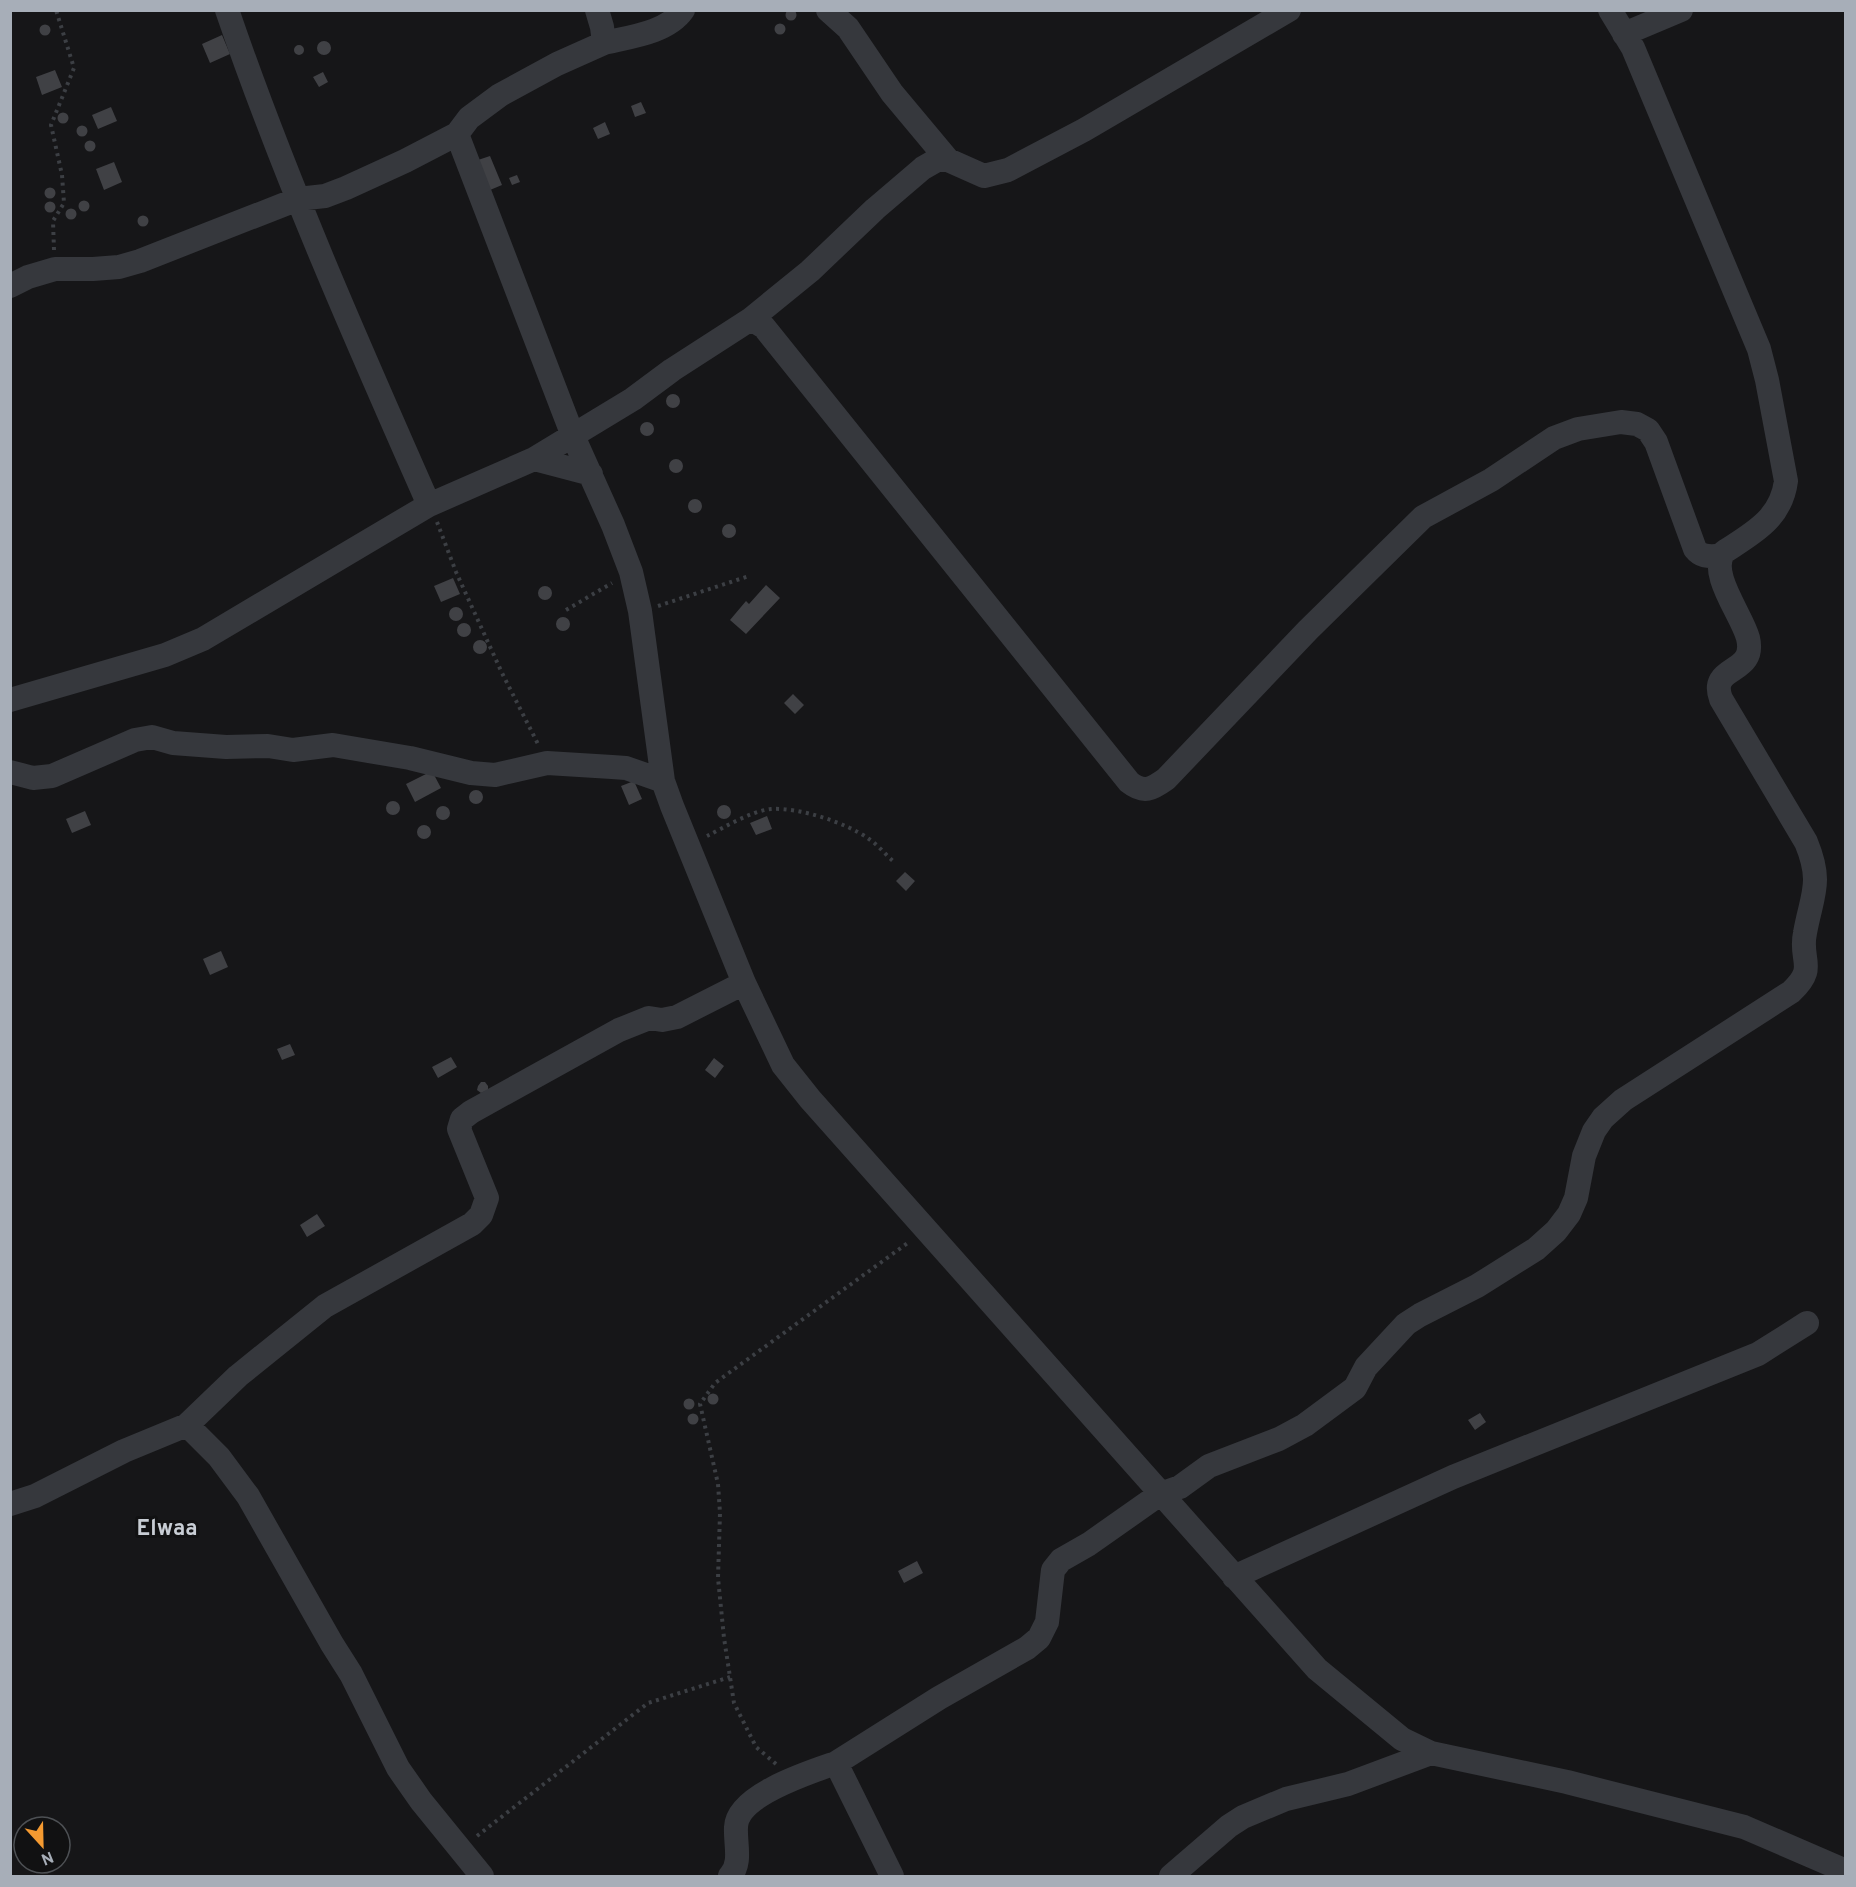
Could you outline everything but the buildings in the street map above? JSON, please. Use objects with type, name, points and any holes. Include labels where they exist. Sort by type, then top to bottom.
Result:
[{"type":"street","points":[[227,10],[298,199],[362,355],[429,505]]},
{"type":"street","points":[[597,10],[602,27],[603,43]]},
{"type":"street","points":[[10,286],[55,268],[119,267],[140,261],[298,199],[325,196],[346,188],[457,134],[469,117],[500,95],[557,64],[603,43],[645,33],[668,23],[683,10]]},
{"type":"street","points":[[828,10],[852,33],[892,93],[948,160]]},
{"type":"street","points":[[10,700],[165,655],[235,622],[429,505],[534,459],[633,399],[672,370],[751,319],[810,271],[875,209],[923,168],[937,160],[948,160],[984,176],[1008,170],[1084,130],[1289,10]]},
{"type":"street","points":[[730,1876],[737,1863],[735,1826],[739,1814],[747,1805],[792,1778],[836,1763],[939,1698],[1033,1643],[1039,1638],[1047,1622],[1050,1583],[1053,1570],[1061,1560],[1089,1544],[1160,1494],[1180,1487],[1209,1467],[1279,1439],[1305,1425],[1355,1388],[1366,1367],[1406,1324],[1477,1286],[1536,1249],[1556,1231],[1569,1214],[1576,1198],[1584,1156],[1594,1131],[1603,1118],[1623,1100],[1791,992],[1801,983],[1806,974],[1804,934],[1815,889],[1812,858],[1806,842],[1721,699],[1718,690],[1720,681],[1726,674],[1745,661],[1749,654],[1747,635],[1722,577],[1719,566],[1720,556],[1762,528],[1770,518],[1785,488],[1786,480],[1782,460],[1759,349],[1633,48],[1610,10]]},
{"type":"street","points":[[1624,34],[1681,10]]},
{"type":"street","points":[[457,134],[573,436],[631,572],[640,611],[663,781],[744,982],[783,1065],[810,1099],[1317,1669],[1402,1739],[1431,1753],[1567,1782],[1744,1827],[1845,1870]]},
{"type":"street","points":[[751,319],[764,327],[1130,782],[1138,789],[1147,789],[1166,779],[1308,630],[1423,518],[1491,480],[1554,438],[1578,429],[1621,422],[1637,424],[1648,430],[1656,442],[1695,549],[1699,554],[1705,556],[1720,556]]},
{"type":"street","points":[[534,459],[591,474]]},
{"type":"street","points":[[10,772],[33,778],[52,776],[135,740],[152,737],[173,743],[226,747],[268,746],[293,750],[333,746],[410,758],[471,773],[495,775],[547,763],[626,768],[663,781]]},
{"type":"street","points":[[10,1504],[35,1496],[124,1451],[187,1425],[238,1376],[325,1306],[472,1224],[481,1215],[487,1198],[459,1129],[462,1119],[471,1112],[619,1030],[645,1019],[662,1020],[677,1017],[744,982]]},
{"type":"street","points":[[1234,1577],[1453,1477],[1758,1354],[1807,1323]]},
{"type":"street","points":[[187,1425],[219,1457],[248,1496],[351,1674],[398,1768],[421,1801],[482,1876]]},
{"type":"street","points":[[1171,1876],[1243,1817],[1286,1799],[1348,1784],[1431,1753]]},
{"type":"street","points":[[836,1763],[892,1876]]},
{"type":"path","points":[[55,268],[53,221],[64,203],[62,175],[51,125],[74,68],[56,10]]},
{"type":"path","points":[[429,505],[456,572],[502,673],[547,763]]},
{"type":"path","points":[[566,610],[631,572]]},
{"type":"path","points":[[640,611],[749,576]]},
{"type":"path","points":[[687,844],[741,819],[771,809],[801,812],[834,821],[868,838],[893,861]]},
{"type":"path","points":[[792,1778],[756,1747],[734,1703],[718,1578],[720,1513],[718,1484],[700,1404],[715,1383],[926,1230]]},
{"type":"path","points":[[460,1850],[648,1703],[730,1677]]},
{"type":"district","name":"Elwaa","points":[[167,1527]]}]
